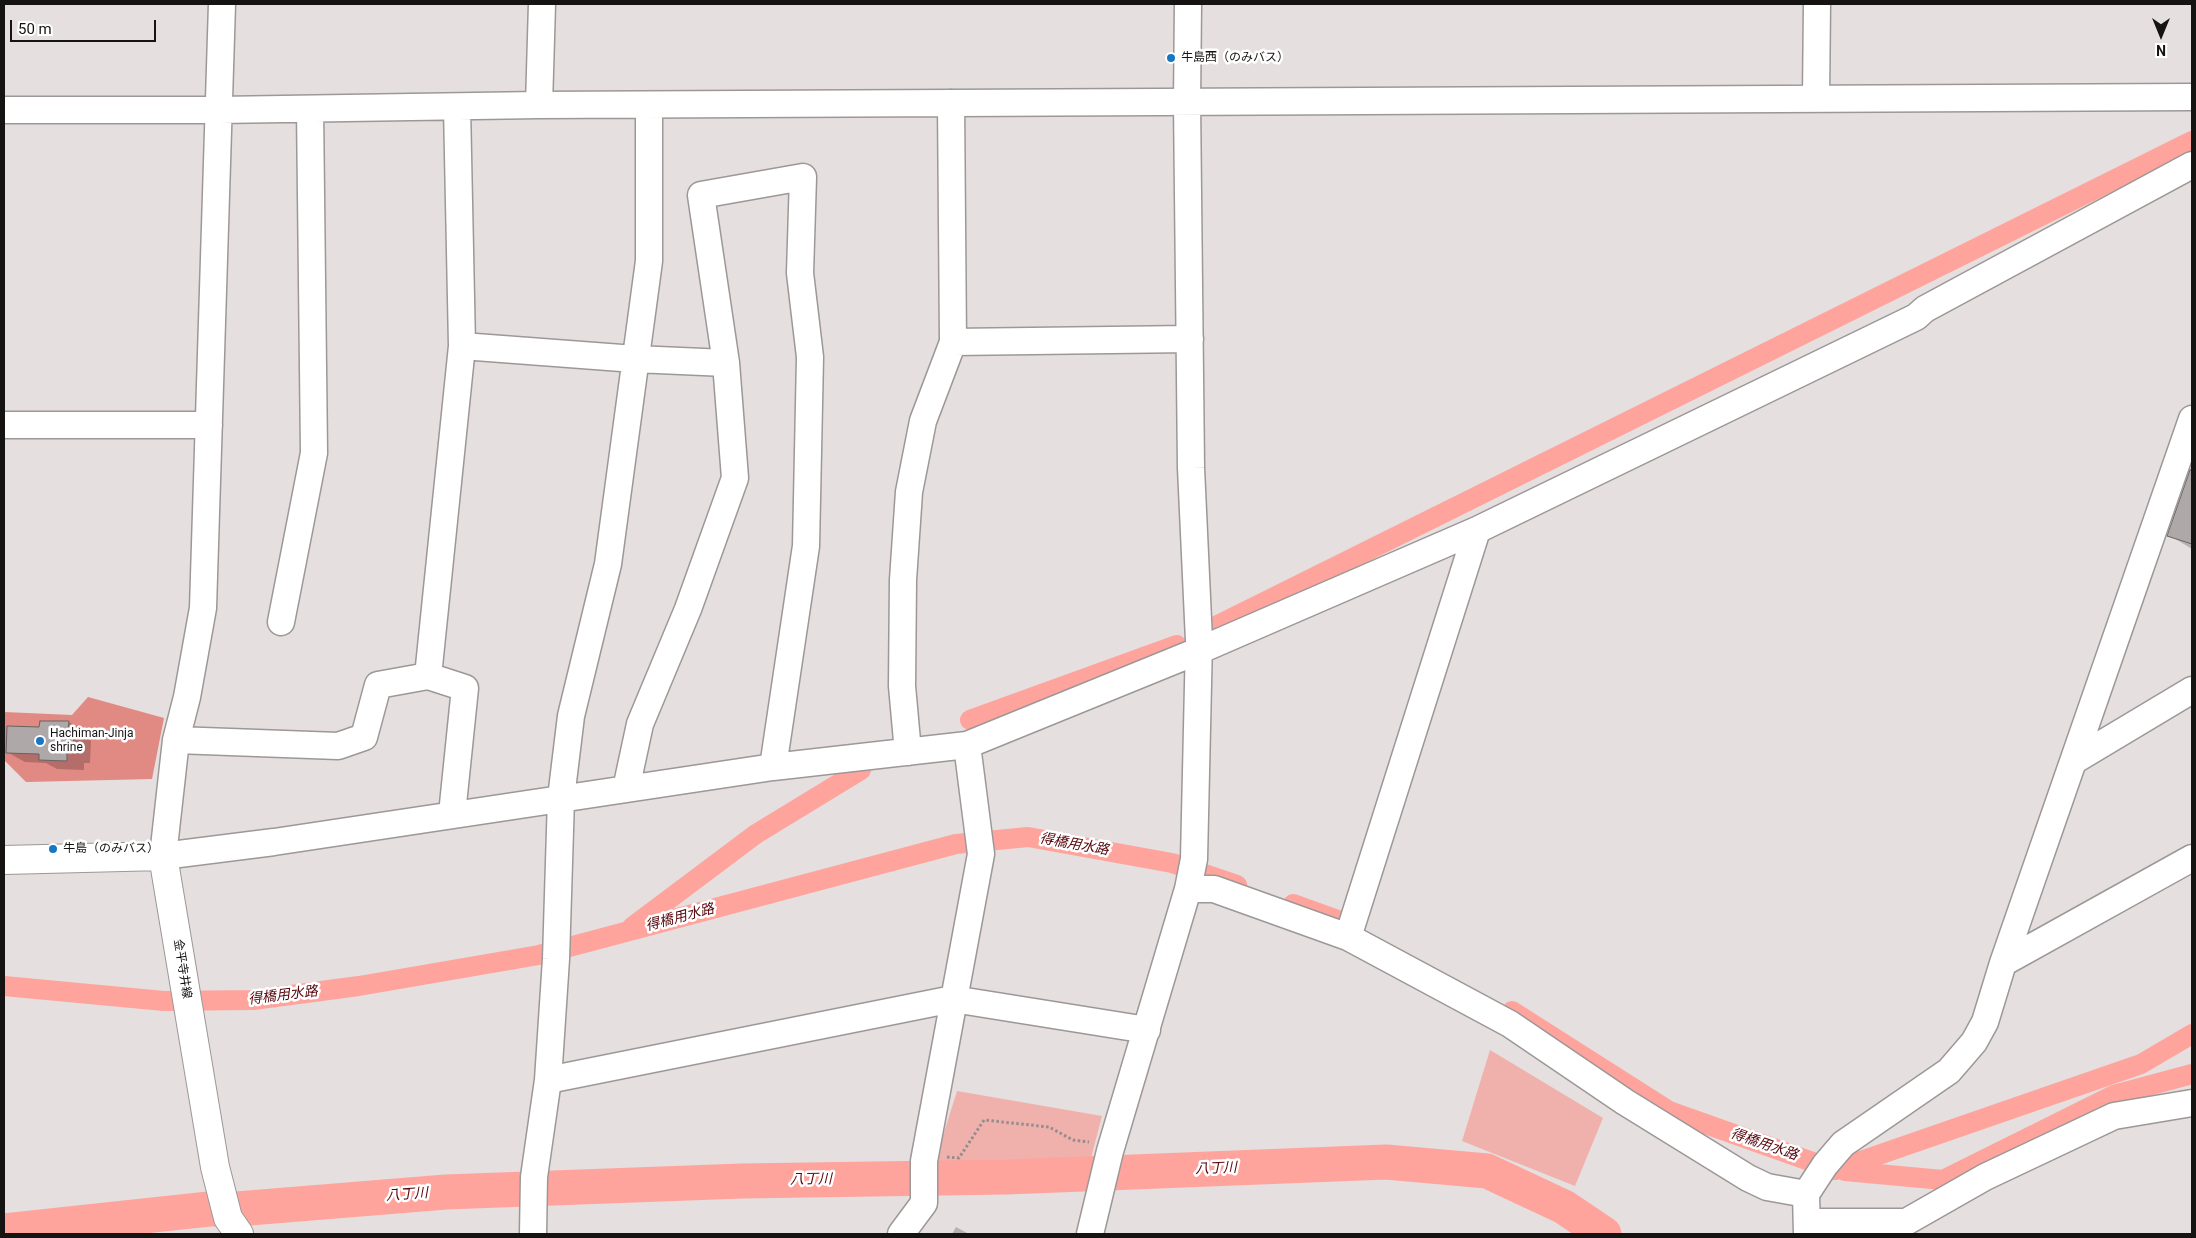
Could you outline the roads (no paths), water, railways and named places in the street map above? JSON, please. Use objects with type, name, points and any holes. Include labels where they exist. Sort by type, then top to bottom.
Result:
[{"type":"main road","points":[[4,860],[163,856]]},
{"type":"main road","name":"金平寺井線","points":[[163,856],[215,1167],[233,1226]]},
{"type":"street","points":[[222,4],[203,608],[187,697],[176,740],[163,856],[274,842],[773,767],[967,745],[1198,638],[1476,530],[1916,317],[1925,309],[2192,165]]},
{"type":"street","points":[[539,105],[542,4]]},
{"type":"street","points":[[1090,1234],[1111,1148],[1147,1030],[1190,875],[1198,638],[1191,468],[1186,102],[1188,4]]},
{"type":"street","points":[[1816,98],[1817,4]]},
{"type":"street","points":[[4,110],[220,110],[539,105],[649,106],[2192,97]]},
{"type":"street","points":[[908,752],[902,686],[903,580],[909,492],[923,421],[953,342],[951,103]]},
{"type":"street","points":[[533,1234],[534,1177],[548,1080],[557,947],[561,798],[571,716],[608,564],[649,261],[649,106]]},
{"type":"street","points":[[428,676],[462,346],[457,107]]},
{"type":"street","points":[[281,622],[314,453],[310,109]]},
{"type":"street","points":[[626,789],[640,724],[688,609],[735,478],[726,363],[701,195],[802,177],[800,273],[810,356],[806,546],[773,767]]},
{"type":"street","points":[[953,342],[1190,339]]},
{"type":"street","points":[[462,346],[636,359],[726,363]]},
{"type":"street","points":[[2192,419],[2003,963],[1985,1022],[1974,1042],[1949,1071],[1843,1144],[1824,1165],[1806,1194],[1807,1228],[1906,1222],[1985,1177],[2114,1116],[2192,1102]]},
{"type":"street","points":[[4,425],[209,425]]},
{"type":"street","points":[[1348,937],[1476,530]]},
{"type":"street","points":[[176,740],[338,746],[364,737],[378,685],[428,676],[465,688],[452,814]]},
{"type":"street","points":[[2075,760],[2192,690]]},
{"type":"street","points":[[901,1234],[924,1203],[924,1158],[981,854],[980,828],[967,745]]},
{"type":"street","points":[[2003,963],[2192,858]]},
{"type":"street","points":[[1190,875],[1214,889],[1348,937],[1510,1024],[1625,1102],[1748,1178],[1767,1187],[1806,1194]]},
{"type":"street","points":[[548,1080],[953,999],[1147,1030]]},
{"type":"waterway","points":[[1212,628],[2192,141]]},
{"type":"waterway","points":[[970,720],[1177,645]]},
{"type":"waterway","points":[[632,927],[756,834],[861,770]]},
{"type":"waterway","name":"得橋用水路","points":[[4,986],[164,1001],[253,1000],[359,986],[539,955],[956,844],[1028,837],[1172,863],[1237,885]]},
{"type":"waterway","name":"得橋用水路","points":[[1293,904],[1343,922]]},
{"type":"waterway","name":"得橋用水路","points":[[1512,1011],[1669,1111],[1835,1170],[2141,1064],[2192,1034]]},
{"type":"waterway","points":[[1845,1171],[1943,1180],[2114,1095],[2192,1074]]},
{"type":"waterway","name":"八丁川","points":[[4,1231],[209,1209],[237,1209],[446,1192],[742,1181],[1007,1177],[1386,1162],[1487,1171],[1564,1207],[1604,1234]]},
{"type":"place","name":"牛島西（のみバス）","points":[[1171,58]]},
{"type":"place","name":"Hachiman-Jinja shrine","points":[[40,741]]},
{"type":"place","name":"牛島（のみバス）","points":[[53,849]]}]
